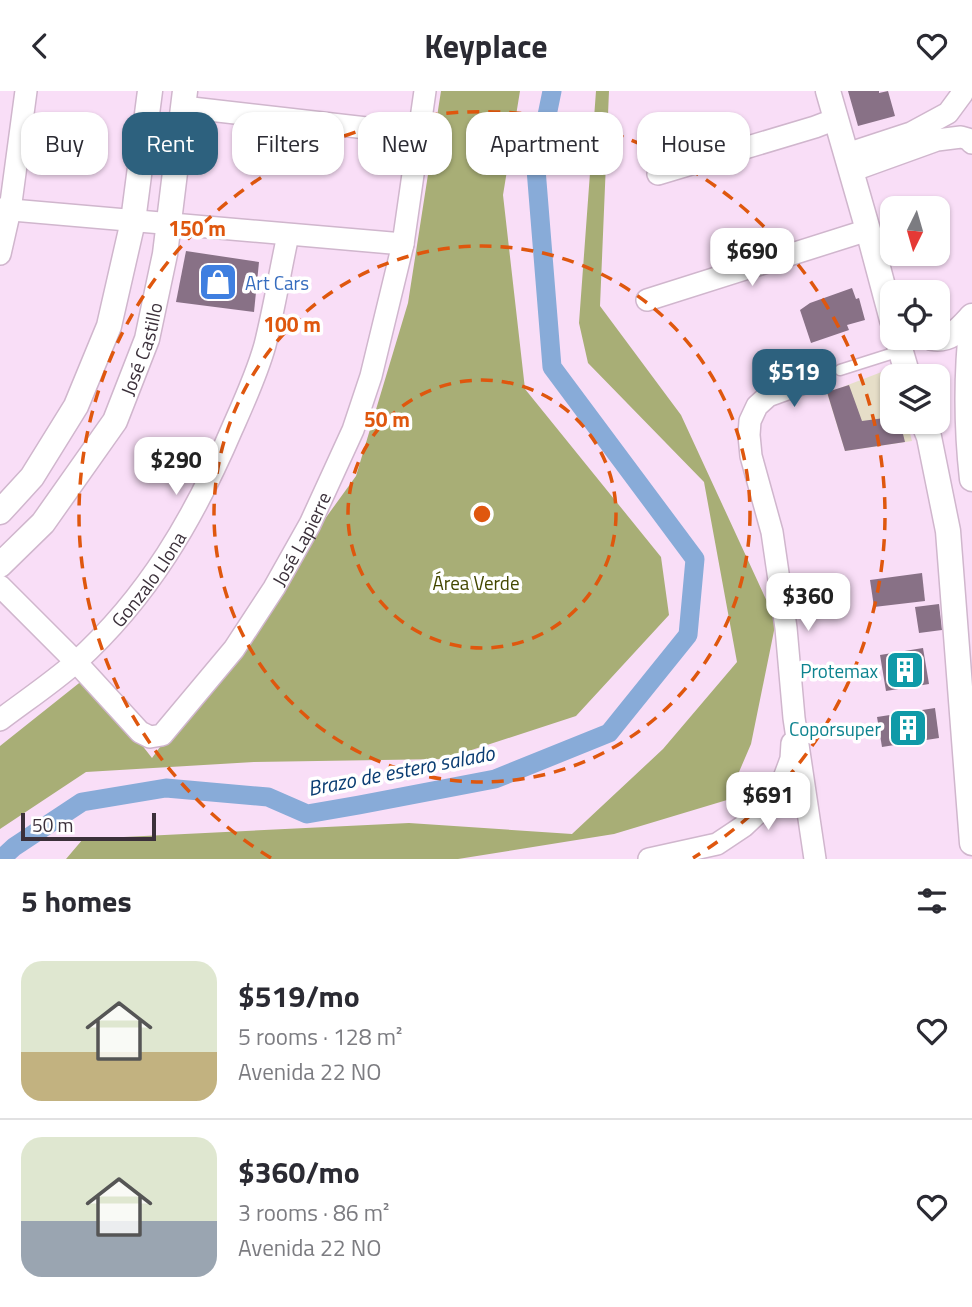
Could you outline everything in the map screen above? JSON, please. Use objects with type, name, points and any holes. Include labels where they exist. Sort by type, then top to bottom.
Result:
[{"type":"street","points":[[0,254],[5,209],[26,91]]},
{"type":"street","name":"José Castillo","points":[[0,512],[32,477],[76,406],[109,326],[133,221],[150,91]]},
{"type":"street","name":"José Lapierre","points":[[422,112],[425,91]]},
{"type":"street","points":[[828,91],[882,280]]},
{"type":"street","points":[[849,163],[948,113],[962,91]]},
{"type":"street","points":[[184,99],[358,125]]},
{"type":"street","name":"José Castillo","points":[[0,565],[43,523],[115,421],[147,339],[165,254],[184,99]]},
{"type":"street","points":[[750,146],[836,119]]},
{"type":"street","points":[[849,163],[937,140],[961,137],[972,143]]},
{"type":"street","name":"José Lapierre","points":[[0,586],[76,662],[140,732],[151,737],[162,735],[234,649],[281,577],[340,462],[371,376],[403,244],[413,175]]},
{"type":"street","points":[[5,209],[403,244]]},
{"type":"street","points":[[646,300],[868,230]]},
{"type":"street","name":"Gonzalo Llona","points":[[0,720],[76,662],[117,620],[153,576],[175,542],[216,467],[247,395],[265,346],[288,235]]},
{"type":"street","points":[[950,337],[972,318]]},
{"type":"street","points":[[972,318],[967,380],[967,439],[972,479]]},
{"type":"street","points":[[812,380],[768,396],[757,406],[750,421],[749,435],[751,456],[772,532],[786,628],[794,718],[815,859]]},
{"type":"street","points":[[928,434],[948,531],[972,843]]},
{"type":"street","points":[[649,859],[717,844],[744,826],[765,806],[784,778],[791,759],[794,718]]},
{"type":"lane","points":[[840,370],[886,350]]},
{"type":"shaded area","points":[[880,373],[880,434],[910,434],[912,441],[845,451],[827,393]]},
{"type":"green space","name":"Área Verde","points":[[441,91],[520,91],[517,112],[466,112],[466,175],[506,175],[503,195],[525,389],[661,557],[669,615],[576,716],[444,759],[254,762],[86,772],[0,829],[0,746],[88,676],[152,758],[356,476],[408,303],[428,175],[452,175],[452,112],[438,112]]},
{"type":"green space","points":[[596,91],[609,91],[608,112],[594,112]]},
{"type":"green space","points":[[590,175],[605,175],[600,306],[681,415],[776,621],[751,744],[727,800],[614,834],[458,859],[66,859],[83,839],[409,823],[572,834],[663,749],[737,662],[704,482],[588,363],[579,323]]},
{"type":"building","points":[[848,91],[888,91],[895,116],[858,126]]},
{"type":"building","name":"Art Cars","points":[[186,251],[259,262],[254,312],[176,302]]},
{"type":"building","points":[[852,288],[856,299],[859,298],[865,320],[847,325],[849,330],[811,343],[800,310],[810,303]]},
{"type":"building","points":[[849,385],[862,421],[880,419],[880,434],[903,434],[905,442],[845,451],[827,392]]},
{"type":"building","points":[[922,573],[925,601],[874,607],[870,580]]},
{"type":"building","points":[[939,604],[942,630],[919,633],[915,607]]},
{"type":"building","name":"Protemax","points":[[923,648],[929,684],[886,691],[880,655]]},
{"type":"building","name":"Coporsuper","points":[[935,708],[939,738],[882,747],[877,717]]},
{"type":"waterway","name":"Brazo de estero salado","points":[[1,859],[14,847],[82,802],[166,788],[268,797],[307,814],[495,779],[609,733],[688,635],[695,559],[552,367],[536,169],[552,91]]},
{"type":"place","name":"Art Cars","points":[[218,282]]},
{"type":"place","name":"Protemax","points":[[905,670]]},
{"type":"place","name":"Coporsuper","points":[[908,728]]}]
